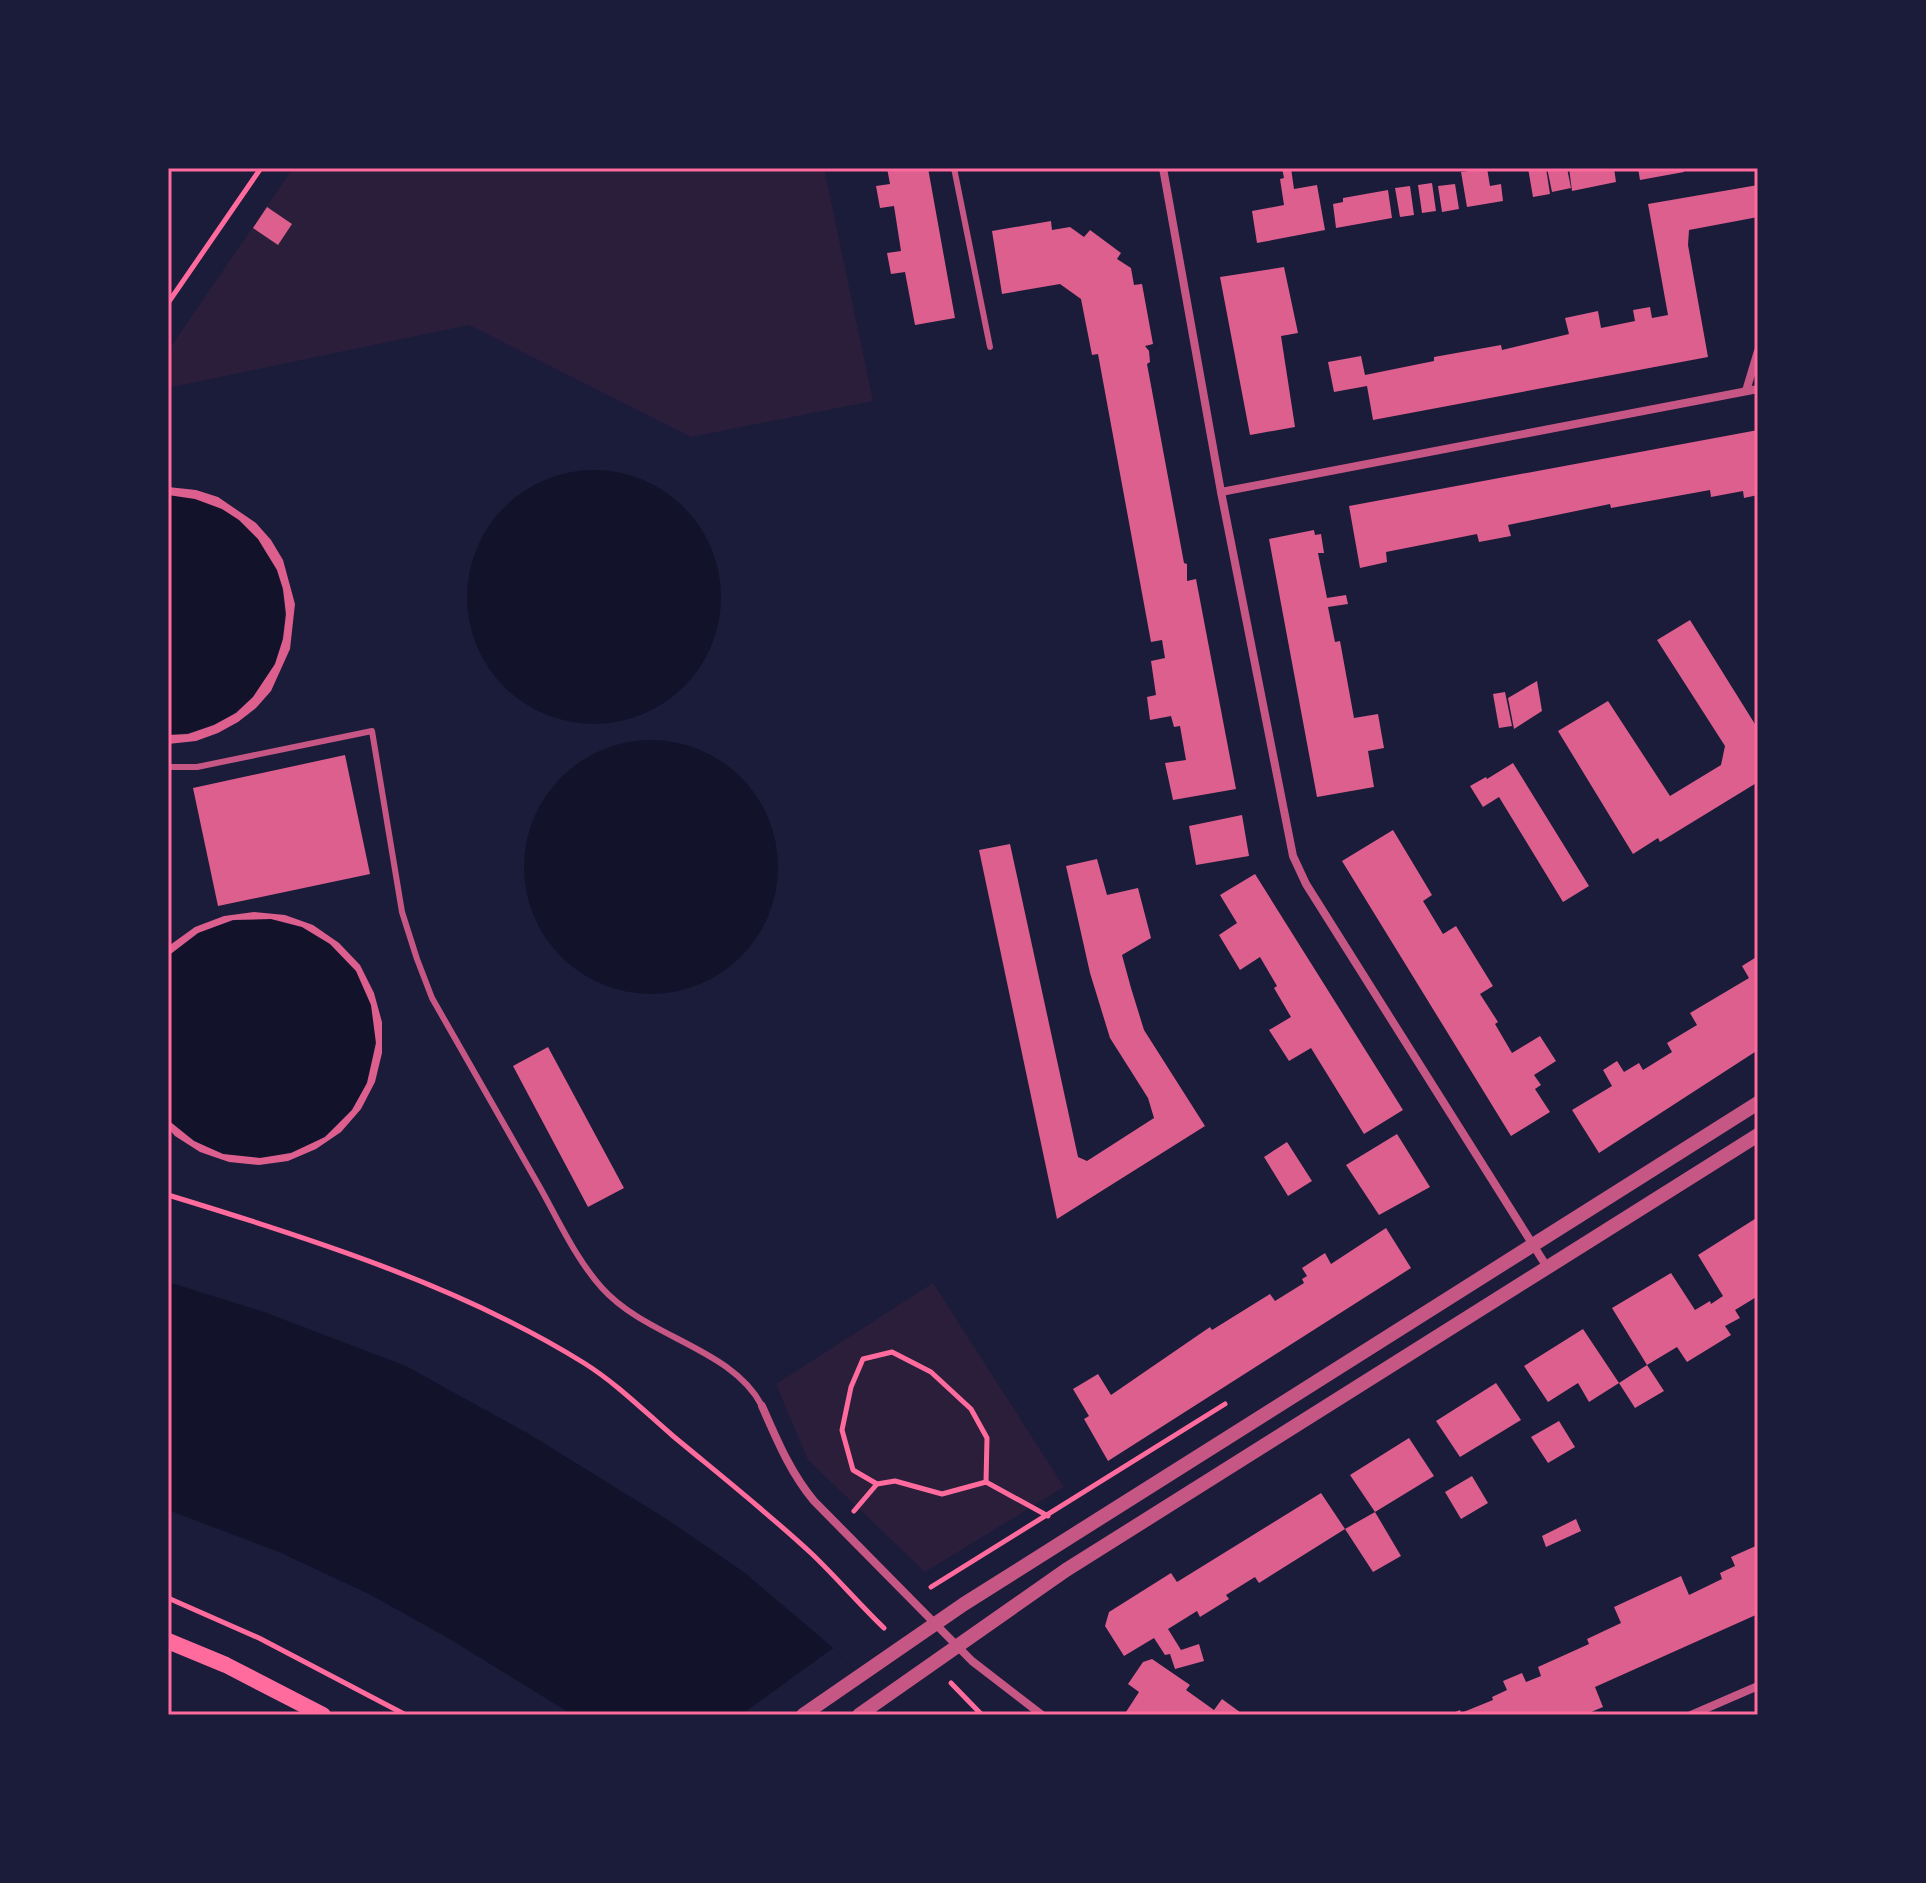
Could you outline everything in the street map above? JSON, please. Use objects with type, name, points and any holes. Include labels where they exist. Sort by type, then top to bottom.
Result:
[{"type":"main road","points":[[168,1641],[238,1671],[323,1715]]},
{"type":"street","points":[[1163,168],[1288,840],[1299,872],[1547,1267]]},
{"type":"street","points":[[1746,391],[1758,351]]},
{"type":"street","points":[[1221,492],[1758,389]]},
{"type":"street","points":[[803,1715],[935,1623],[1758,1103]]},
{"type":"street","points":[[859,1715],[1066,1570],[1758,1135]]},
{"type":"street","points":[[762,1406],[797,1480],[839,1528],[972,1661],[1042,1715]]},
{"type":"street","points":[[1691,1715],[1758,1686]]},
{"type":"lane","points":[[954,168],[990,347]]},
{"type":"lane","points":[[168,767],[197,767],[372,731],[402,912],[432,998],[580,1259],[617,1303],[637,1319],[730,1370],[755,1392],[762,1406]]},
{"type":"path","points":[[168,303],[261,168]]},
{"type":"path","points":[[168,1195],[383,1267],[546,1339],[607,1380],[812,1554],[883,1627],[904,1644]]},
{"type":"path","points":[[986,1482],[987,1438],[971,1409],[931,1372],[892,1352],[863,1359],[851,1387],[842,1430],[853,1470],[877,1484],[895,1481],[942,1494],[986,1482],[1075,1534]]},
{"type":"path","points":[[812,1554],[877,1484]]},
{"type":"path","points":[[168,1598],[259,1638],[406,1715]]},
{"type":"path","points":[[929,1664],[982,1715]]},
{"type":"shaded area","points":[[293,168],[824,168],[873,401],[691,437],[469,325],[168,388],[168,351]]},
{"type":"shaded area","points":[[582,470],[606,470],[643,479],[665,491],[684,507],[700,526],[712,548],[719,572],[719,622],[712,646],[700,668],[684,687],[665,703],[643,715],[606,724],[582,724],[545,715],[523,703],[496,678],[472,634],[467,609],[467,585],[476,548],[488,526],[513,499],[557,475]]},
{"type":"shaded area","points":[[168,495],[218,507],[254,533],[276,570],[284,612],[278,654],[257,691],[222,720],[172,735],[168,735]]},
{"type":"shaded area","points":[[639,740],[663,740],[700,749],[722,761],[741,777],[757,796],[769,818],[776,842],[776,892],[769,916],[757,938],[741,957],[722,973],[700,985],[663,994],[639,994],[602,985],[580,973],[553,948],[529,904],[524,879],[524,855],[533,818],[545,796],[570,769],[614,745]]},
{"type":"shaded area","points":[[244,918],[286,922],[327,941],[355,970],[371,1005],[375,1044],[367,1082],[347,1116],[315,1142],[258,1158],[216,1151],[191,1138],[168,1120],[168,956],[203,930]]},
{"type":"shaded area","points":[[168,1282],[264,1312],[406,1366],[529,1434],[668,1520],[745,1573],[833,1648],[900,1715],[573,1715],[371,1595],[279,1552],[168,1510]]},
{"type":"shaded area","points":[[933,1283],[1064,1487],[925,1572],[808,1460],[776,1384]]},
{"type":"pier","points":[[833,1648],[900,1715],[741,1715]]},
{"type":"building","points":[[887,168],[928,168],[955,318],[915,325],[905,272],[891,274],[887,253],[901,251],[894,206],[880,208],[876,186],[890,184]]},
{"type":"building","points":[[1282,168],[1291,168],[1294,189],[1317,185],[1325,230],[1257,243],[1252,211],[1284,205],[1280,179],[1284,178]]},
{"type":"building","points":[[1487,168],[1490,186],[1501,184],[1503,201],[1467,207],[1461,172]]},
{"type":"building","points":[[1528,168],[1546,168],[1550,194],[1533,197]]},
{"type":"building","points":[[1547,168],[1567,168],[1571,188],[1552,192]]},
{"type":"building","points":[[1569,168],[1614,168],[1616,182],[1572,191]]},
{"type":"building","points":[[1638,168],[1683,168],[1684,172],[1640,180]]},
{"type":"building","points":[[1432,183],[1436,211],[1422,213],[1418,185]]},
{"type":"building","points":[[1455,184],[1459,209],[1442,212],[1438,186]]},
{"type":"building","points":[[1758,185],[1758,217],[1689,230],[1688,245],[1708,357],[1373,420],[1367,386],[1334,392],[1328,362],[1361,356],[1365,375],[1434,361],[1434,357],[1501,345],[1502,350],[1569,334],[1565,318],[1598,311],[1601,328],[1635,321],[1633,310],[1650,307],[1652,318],[1668,315],[1648,204]]},
{"type":"building","points":[[1410,186],[1414,215],[1400,217],[1395,188]]},
{"type":"building","points":[[1388,190],[1392,218],[1336,228],[1333,204],[1343,202],[1343,198]]},
{"type":"building","points":[[267,207],[292,224],[278,245],[253,228]]},
{"type":"building","points":[[1051,221],[1052,230],[1070,227],[1084,237],[1090,230],[1121,253],[1117,259],[1131,268],[1134,285],[1142,284],[1153,344],[1145,346],[1149,351],[1150,362],[1147,364],[1184,563],[1187,564],[1187,581],[1196,579],[1236,789],[1173,800],[1165,763],[1186,760],[1180,726],[1174,727],[1171,716],[1150,720],[1147,697],[1156,695],[1151,661],[1165,658],[1162,640],[1151,642],[1098,354],[1092,355],[1081,299],[1060,284],[1002,294],[992,231]]},
{"type":"building","points":[[1284,267],[1298,333],[1281,336],[1295,427],[1250,435],[1220,277]]},
{"type":"building","points":[[1758,430],[1758,495],[1744,498],[1743,491],[1711,497],[1710,490],[1611,508],[1610,504],[1508,525],[1511,536],[1479,542],[1477,534],[1386,552],[1387,562],[1360,568],[1349,506]]},
{"type":"building","points":[[168,487],[196,490],[218,497],[256,523],[283,560],[295,604],[290,649],[271,691],[256,708],[218,733],[196,741],[168,744],[168,735],[188,734],[214,725],[236,713],[253,697],[275,664],[283,639],[286,614],[277,570],[258,539],[239,520],[222,509],[195,499],[168,495]]},
{"type":"building","points":[[1314,530],[1315,535],[1321,534],[1324,553],[1318,553],[1327,598],[1346,595],[1348,604],[1328,607],[1335,642],[1340,641],[1354,718],[1378,714],[1384,748],[1368,751],[1374,787],[1317,797],[1269,539]]},
{"type":"building","points":[[1690,620],[1758,729],[1758,782],[1660,842],[1658,838],[1633,854],[1558,731],[1608,701],[1670,796],[1721,765],[1725,746],[1657,640]]},
{"type":"building","points":[[1537,681],[1542,711],[1514,729],[1508,698]]},
{"type":"building","points":[[1505,692],[1512,726],[1499,728],[1493,694]]},
{"type":"building","points":[[345,755],[370,874],[218,906],[193,788]]},
{"type":"building","points":[[1513,763],[1589,886],[1563,902],[1499,797],[1483,807],[1470,786]]},
{"type":"building","points":[[1242,815],[1249,856],[1196,865],[1189,826]]},
{"type":"building","points":[[1393,830],[1432,895],[1423,901],[1443,934],[1456,926],[1493,986],[1480,994],[1498,1022],[1495,1024],[1512,1053],[1540,1036],[1556,1061],[1534,1075],[1541,1085],[1535,1089],[1550,1112],[1511,1136],[1342,861]]},
{"type":"building","points":[[1010,844],[1078,1157],[1087,1161],[1154,1118],[1148,1098],[1110,1038],[1090,973],[1066,866],[1097,859],[1107,895],[1138,888],[1151,938],[1122,955],[1131,988],[1144,1030],[1205,1126],[1057,1219],[979,850]]},
{"type":"building","points":[[1255,874],[1403,1110],[1364,1134],[1311,1048],[1289,1061],[1269,1030],[1291,1017],[1260,957],[1240,970],[1219,935],[1237,923],[1220,895]]},
{"type":"building","points":[[254,912],[285,915],[313,925],[339,943],[360,965],[374,993],[382,1022],[382,1053],[375,1082],[361,1109],[341,1132],[316,1149],[288,1161],[259,1165],[229,1162],[200,1152],[175,1136],[168,1128],[168,1120],[194,1141],[223,1154],[260,1158],[291,1153],[325,1137],[352,1110],[367,1083],[376,1043],[371,1005],[356,971],[330,944],[302,927],[271,919],[233,920],[198,933],[168,956],[170,945],[195,927],[224,916]]},
{"type":"building","points":[[1758,956],[1758,1050],[1599,1153],[1572,1110],[1612,1086],[1603,1070],[1617,1061],[1624,1072],[1639,1063],[1643,1070],[1672,1052],[1667,1043],[1697,1025],[1690,1013],[1749,978],[1742,966]]},
{"type":"building","points":[[548,1047],[624,1188],[588,1207],[513,1066]]},
{"type":"building","points":[[1397,1134],[1430,1187],[1379,1215],[1346,1165]]},
{"type":"building","points":[[1287,1142],[1312,1181],[1288,1196],[1264,1157]]},
{"type":"building","points":[[1758,1217],[1758,1296],[1735,1310],[1740,1318],[1725,1326],[1731,1335],[1687,1362],[1677,1347],[1647,1365],[1612,1308],[1671,1273],[1695,1310],[1710,1301],[1711,1304],[1723,1296],[1698,1255]]},
{"type":"building","points":[[1386,1228],[1411,1268],[1108,1461],[1084,1419],[1089,1416],[1073,1389],[1098,1374],[1111,1395],[1210,1327],[1212,1330],[1270,1294],[1275,1301],[1304,1283],[1302,1279],[1307,1276],[1302,1268],[1325,1253],[1331,1264]]},
{"type":"building","points":[[1583,1329],[1619,1383],[1589,1402],[1578,1383],[1548,1402],[1524,1366]]},
{"type":"building","points":[[1647,1365],[1664,1391],[1635,1408],[1619,1383]]},
{"type":"building","points":[[1496,1383],[1521,1420],[1460,1457],[1436,1421]]},
{"type":"building","points":[[1559,1421],[1575,1447],[1548,1463],[1531,1437]]},
{"type":"building","points":[[1409,1438],[1434,1476],[1375,1512],[1350,1475]]},
{"type":"building","points":[[1472,1476],[1488,1503],[1461,1519],[1445,1492]]},
{"type":"building","points":[[1321,1493],[1345,1529],[1259,1583],[1255,1577],[1226,1595],[1229,1599],[1200,1617],[1197,1611],[1168,1629],[1181,1650],[1199,1644],[1204,1661],[1175,1669],[1170,1654],[1165,1655],[1154,1638],[1124,1656],[1105,1626],[1109,1612],[1171,1573],[1177,1582]]},
{"type":"building","points":[[1375,1512],[1401,1556],[1373,1572],[1345,1529]]},
{"type":"building","points":[[1576,1519],[1581,1531],[1546,1547],[1542,1536]]},
{"type":"building","points":[[1758,1545],[1758,1614],[1595,1687],[1603,1707],[1584,1715],[1448,1715],[1493,1700],[1492,1697],[1507,1690],[1503,1681],[1522,1673],[1526,1682],[1541,1676],[1538,1667],[1589,1644],[1587,1639],[1621,1623],[1614,1607],[1681,1576],[1689,1595],[1722,1579],[1720,1573],[1735,1566],[1731,1557]]},
{"type":"building","points":[[1152,1659],[1190,1685],[1186,1690],[1214,1710],[1222,1699],[1244,1715],[1124,1715],[1139,1692],[1128,1684],[1143,1662]]}]
